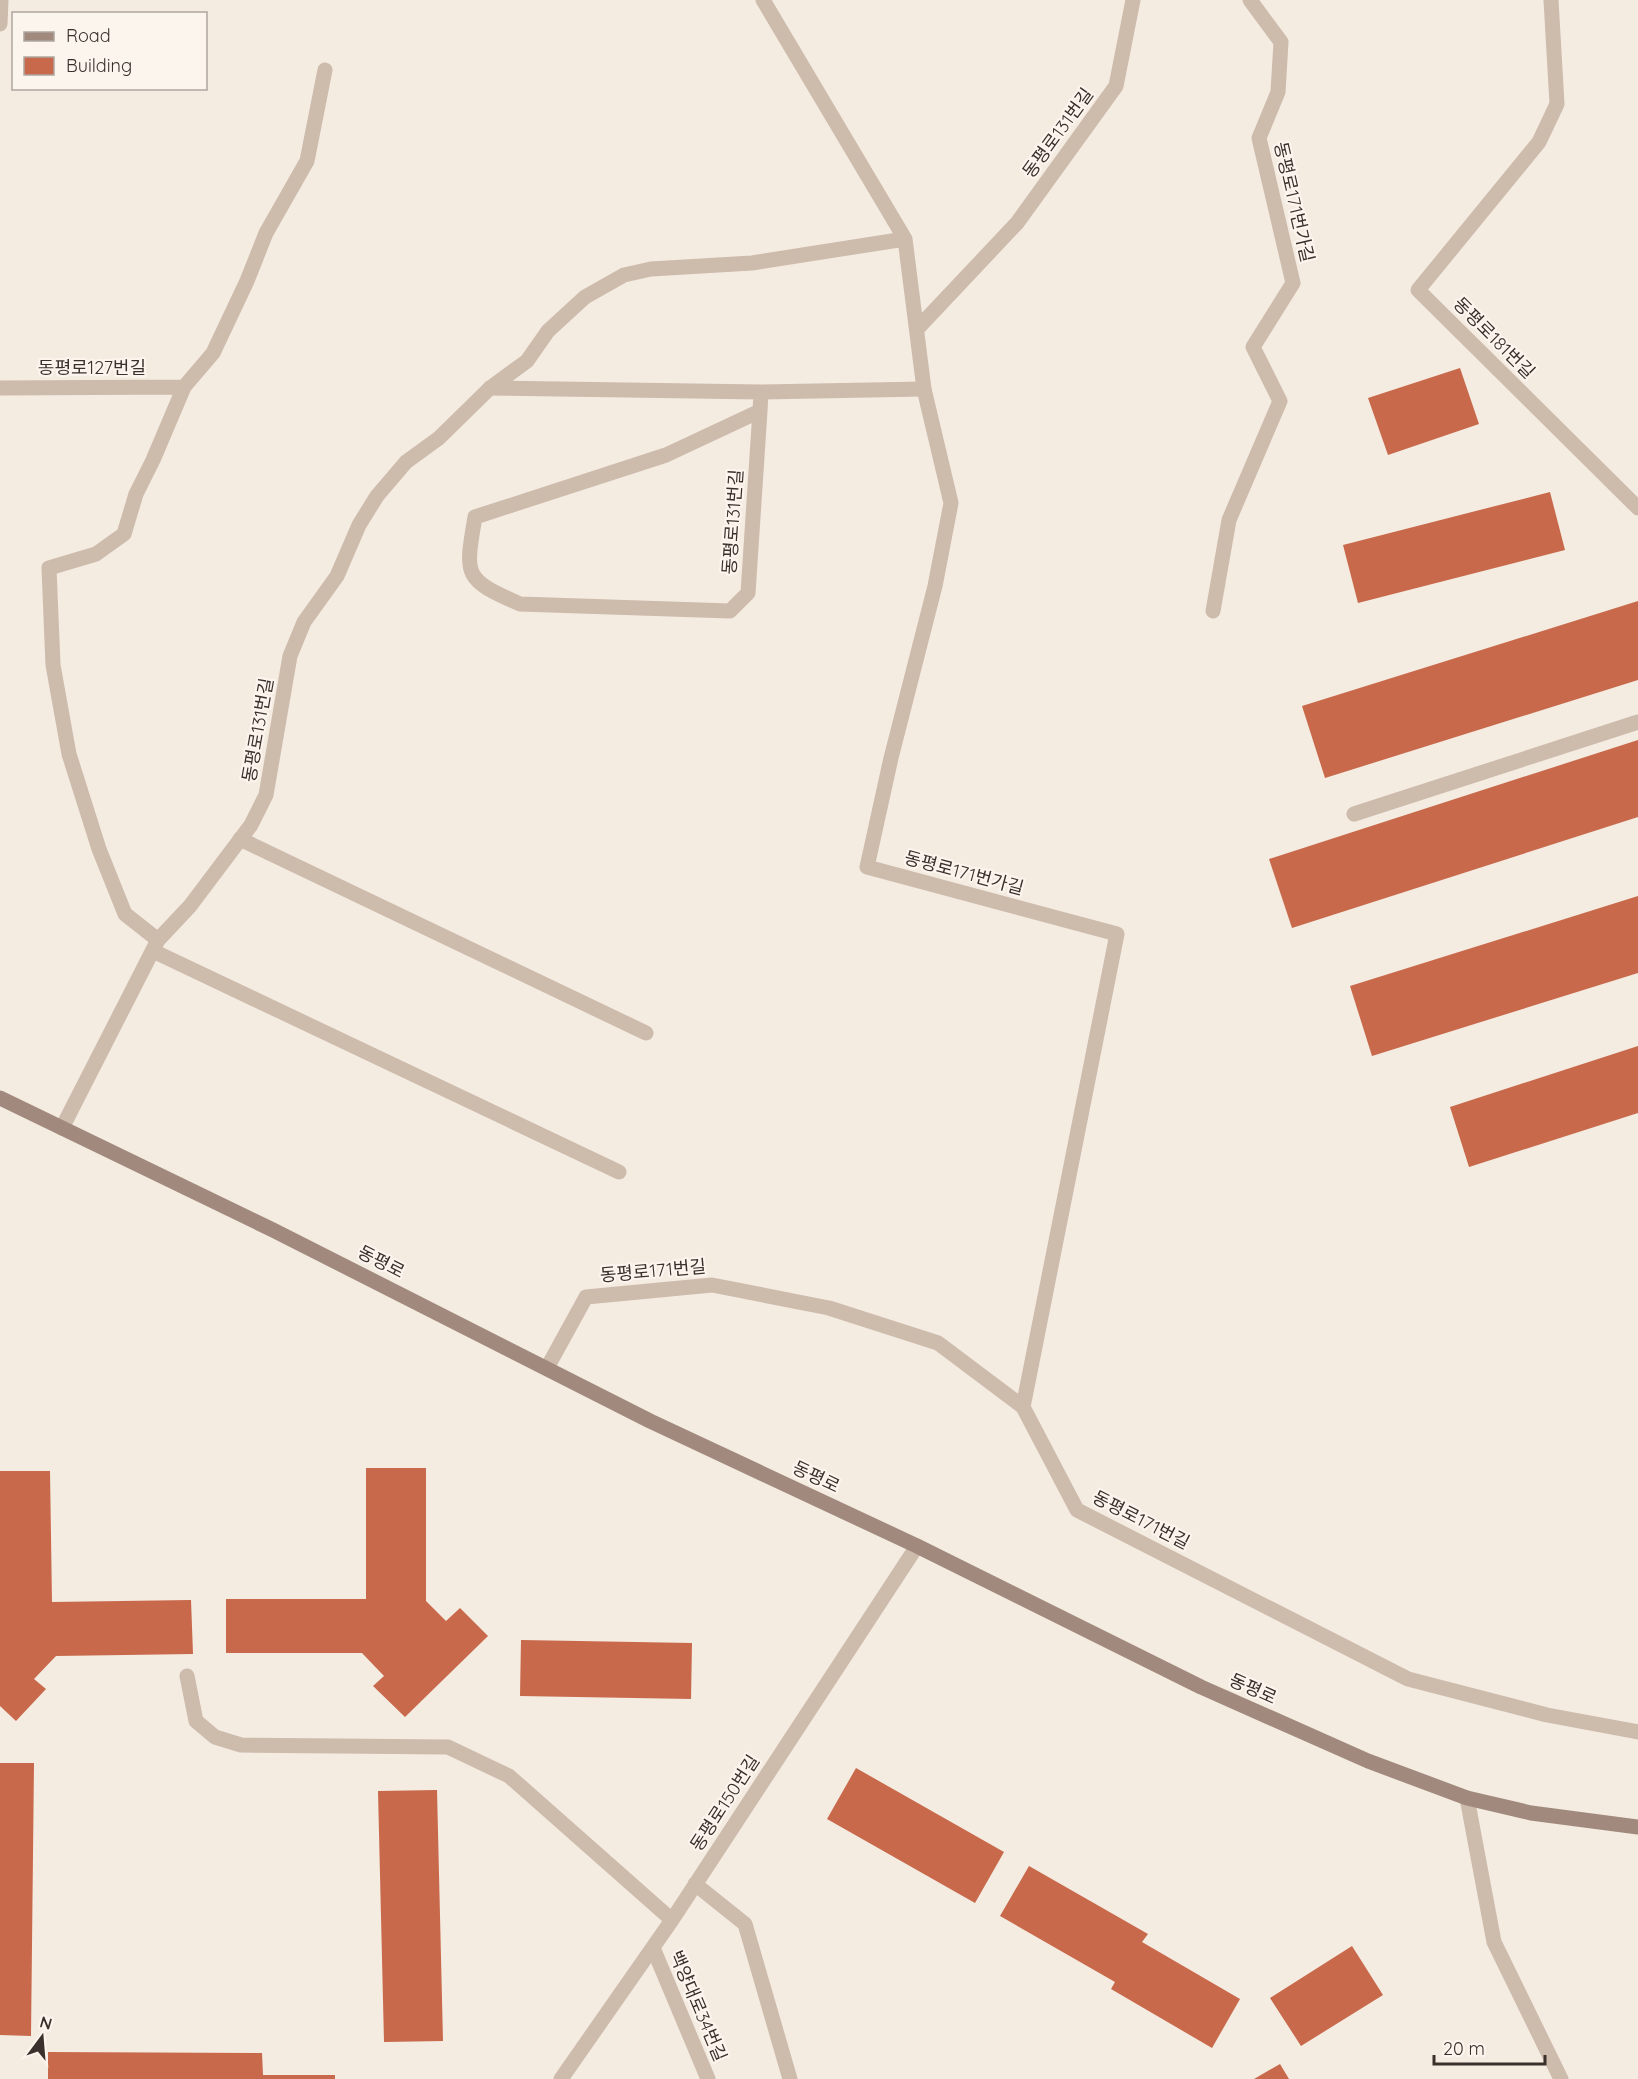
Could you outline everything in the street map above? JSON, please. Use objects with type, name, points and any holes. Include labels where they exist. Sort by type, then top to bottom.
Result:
[{"type":"main road","name":"동평로","points":[[0,1098],[284,1235],[650,1421],[917,1546],[1202,1687],[1401,1776],[1467,1798],[1531,1814],[1638,1827]]},
{"type":"street","points":[[0,24],[1,0]]},
{"type":"street","points":[[764,0],[905,239],[917,329]]},
{"type":"street","name":"동평로131번길","points":[[917,329],[1017,223],[1116,86],[1133,0]]},
{"type":"street","name":"동평로171번가길","points":[[1214,611],[1229,520],[1280,401],[1253,347],[1293,283],[1259,138],[1278,92],[1281,42],[1251,0]]},
{"type":"street","name":"동평로181번길","points":[[1551,0],[1557,105],[1539,142],[1418,290],[1638,508]]},
{"type":"street","points":[[325,70],[308,161],[266,233],[247,282],[213,353],[184,387],[136,494],[124,534],[96,554],[49,568],[53,665],[69,754],[99,849],[124,915],[155,945],[619,1172]]},
{"type":"street","name":"동평로131번길","points":[[62,1128],[155,945],[190,906],[240,839],[266,795],[290,656],[304,622],[337,576],[359,525],[377,496],[406,462],[439,438],[490,388],[528,361],[548,331],[585,297],[624,275],[651,268],[752,263],[905,239]]},
{"type":"street","name":"동평로171번가길","points":[[917,329],[924,389],[951,503],[935,586],[891,758],[867,867],[1117,934],[1023,1407]]},
{"type":"street","name":"동평로127번길","points":[[0,388],[184,387]]},
{"type":"street","points":[[490,388],[761,392],[924,389]]},
{"type":"street","name":"동평로131번길","points":[[760,411],[666,455],[475,518],[468,563],[475,578],[492,592],[520,604],[730,611],[748,592],[760,411],[761,392]]},
{"type":"street","points":[[1354,814],[1638,722]]},
{"type":"street","points":[[240,839],[646,1033]]},
{"type":"street","name":"동평로171번길","points":[[547,1368],[586,1297],[712,1285],[830,1308],[938,1343],[1023,1407],[1077,1510],[1408,1679],[1547,1715],[1638,1732]]},
{"type":"street","name":"동평로150번길","points":[[561,2079],[672,1920],[917,1546]]},
{"type":"street","points":[[187,1676],[195,1721],[215,1737],[241,1745],[448,1747],[509,1776],[672,1920]]},
{"type":"street","points":[[1467,1798],[1494,1942],[1561,2079]]},
{"type":"street","points":[[695,1884],[745,1924],[790,2079]]},
{"type":"street","name":"백양대로34번길","points":[[653,1948],[708,2079]]},
{"type":"building","points":[[1460,368],[1479,424],[1388,455],[1368,398]]},
{"type":"building","points":[[1550,492],[1565,550],[1358,603],[1343,545]]},
{"type":"building","points":[[1638,601],[1638,680],[1325,778],[1302,706]]},
{"type":"building","points":[[1638,740],[1638,817],[1292,928],[1269,859]]},
{"type":"building","points":[[1638,896],[1638,973],[1372,1056],[1350,986]]},
{"type":"building","points":[[1638,1046],[1638,1113],[1469,1167],[1450,1107]]},
{"type":"building","points":[[366,1468],[426,1468],[426,1601],[446,1621],[460,1608],[488,1636],[405,1717],[373,1686],[384,1676],[362,1653],[226,1653],[226,1599],[366,1599]]},
{"type":"building","points":[[0,1471],[50,1471],[52,1602],[191,1600],[193,1654],[56,1656],[34,1679],[46,1689],[16,1721],[0,1706]]},
{"type":"building","points":[[521,1640],[692,1643],[691,1699],[520,1696]]},
{"type":"building","points":[[0,1763],[34,1763],[31,2036],[0,2035]]},
{"type":"building","points":[[856,1768],[1004,1852],[975,1903],[827,1819]]},
{"type":"building","points":[[437,1790],[443,2041],[384,2042],[378,1791]]},
{"type":"building","points":[[1029,1866],[1148,1934],[1142,1942],[1240,1999],[1212,2048],[1111,1989],[1115,1982],[1000,1916]]},
{"type":"building","points":[[1352,1946],[1383,1995],[1301,2046],[1270,1998]]},
{"type":"building","points":[[48,2052],[262,2053],[263,2075],[335,2075],[335,2079],[48,2079]]},
{"type":"building","points":[[1280,2064],[1289,2079],[1254,2079]]}]
